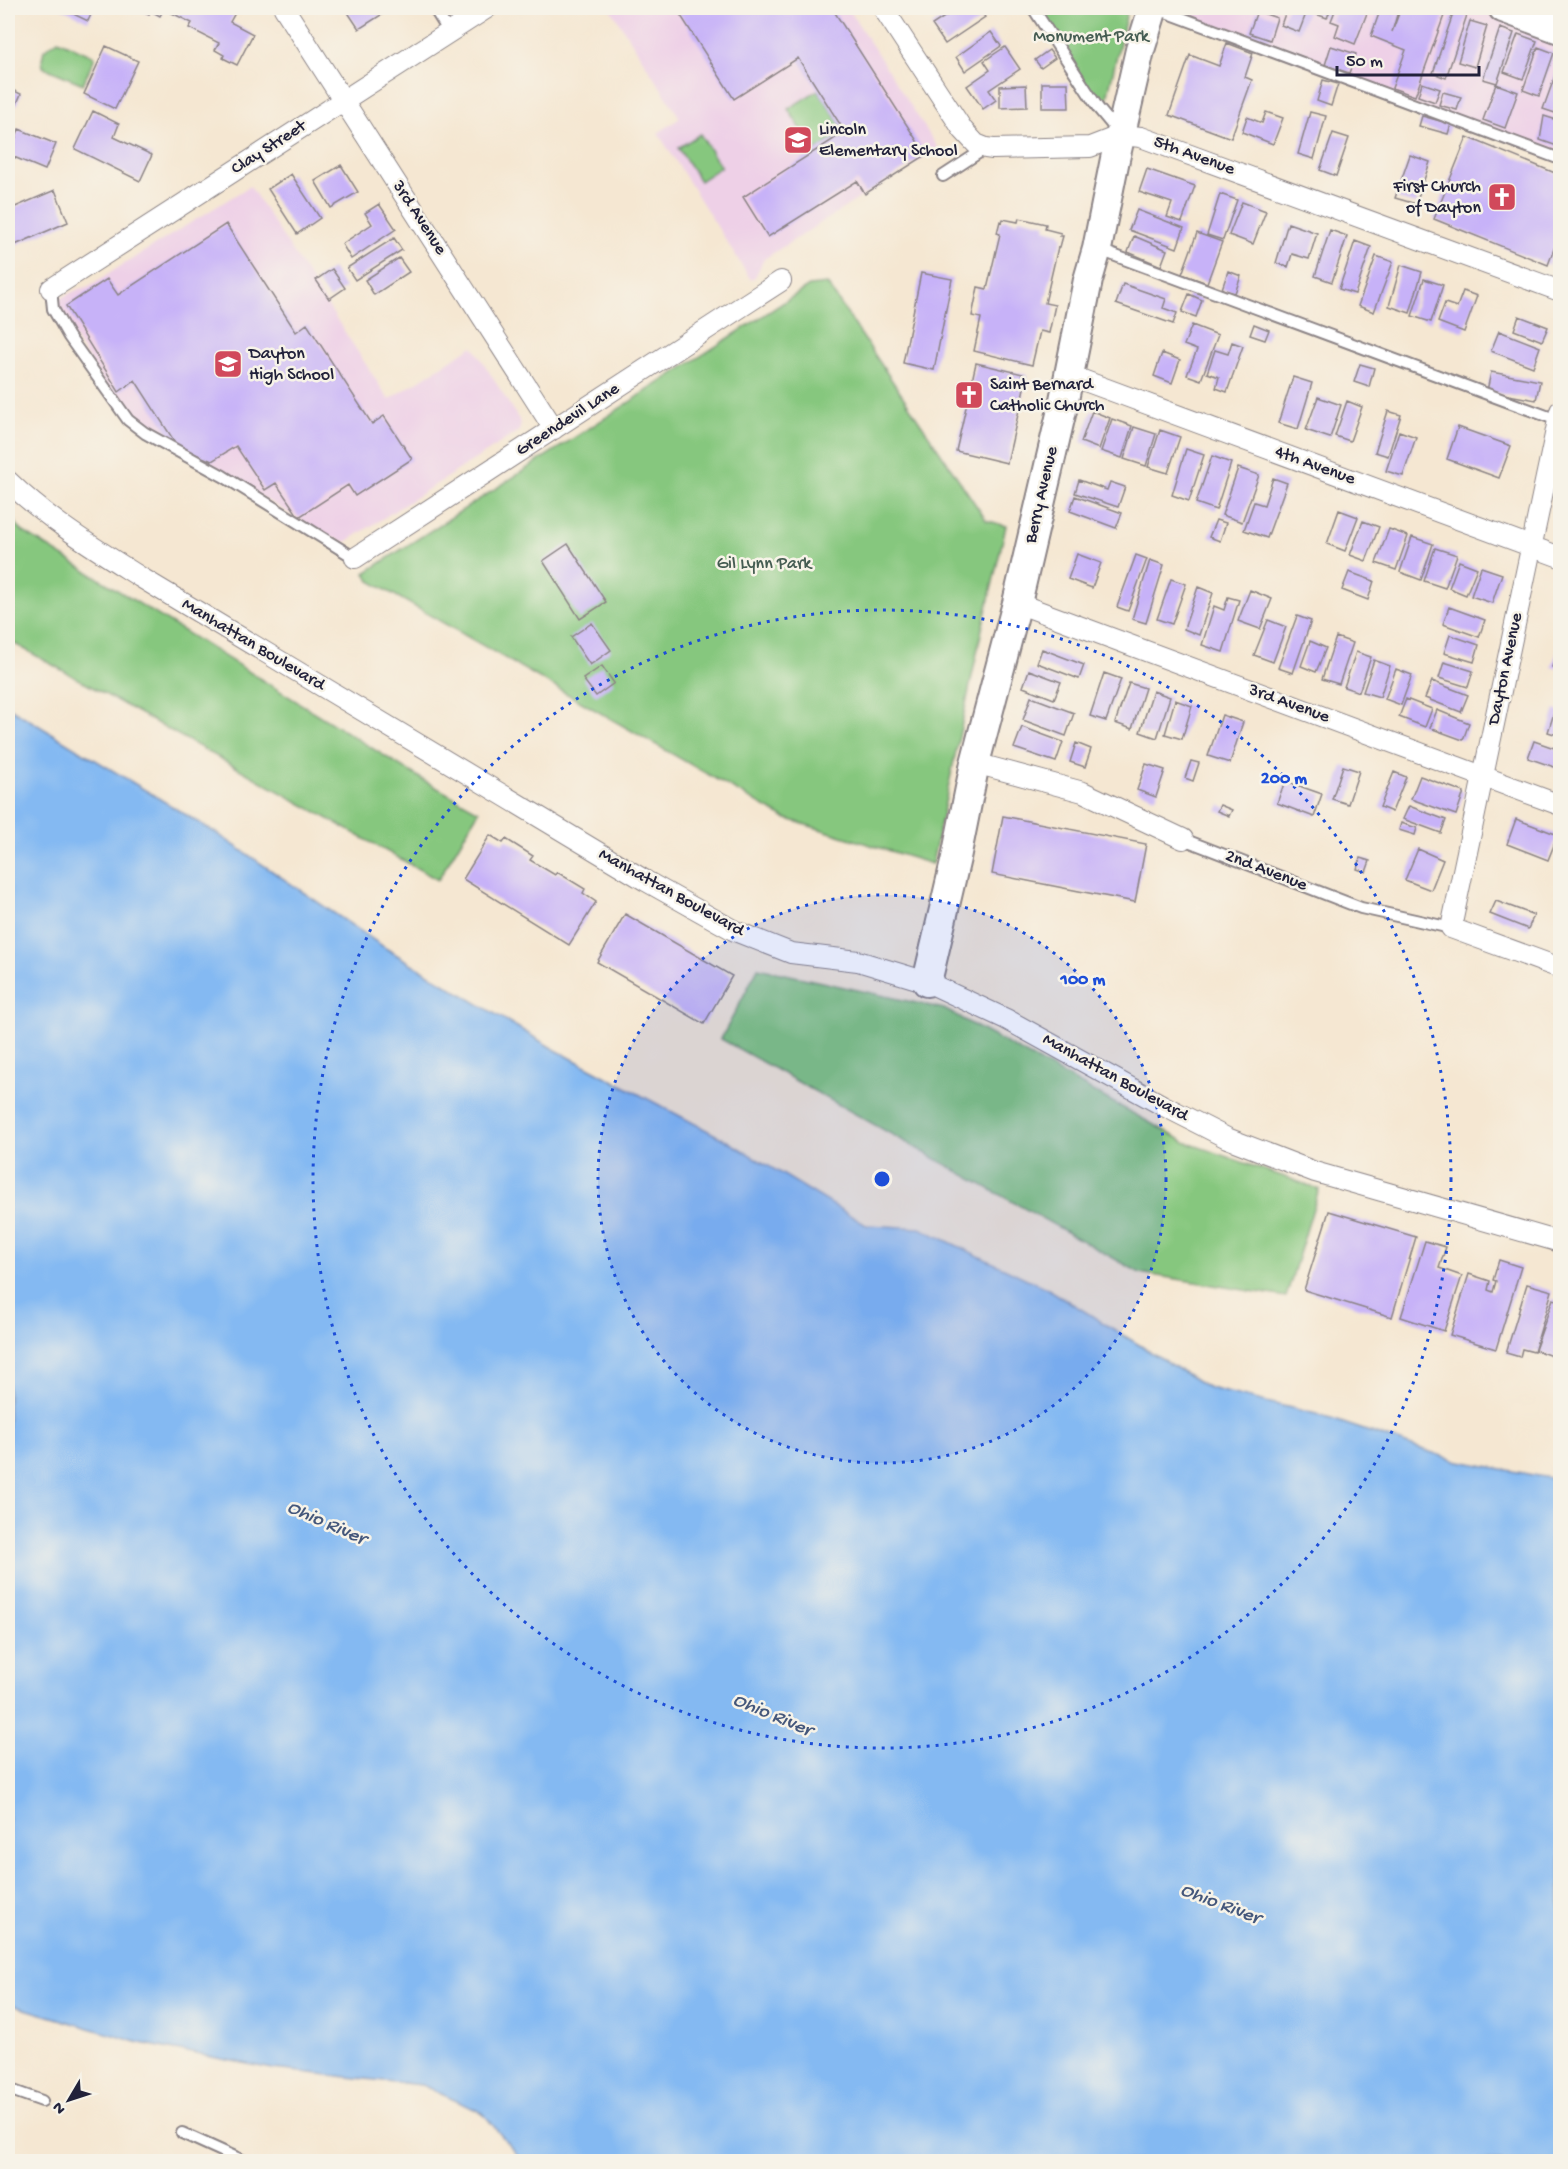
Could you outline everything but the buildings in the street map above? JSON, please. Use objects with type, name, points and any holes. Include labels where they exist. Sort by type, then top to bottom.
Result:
[{"type":"street","name":"3rd Avenue","points":[[284,8],[554,429]]},
{"type":"street","name":"Clay Street","points":[[51,290],[487,8]]},
{"type":"street","points":[[883,8],[963,130],[970,139],[986,148],[1022,150],[1090,147],[1121,135]]},
{"type":"street","name":"Berry Avenue","points":[[927,982],[975,763],[1017,603],[1070,375],[1088,280],[1097,249],[1140,50],[1154,8]]},
{"type":"street","points":[[1503,8],[1560,29]]},
{"type":"street","name":"5th Avenue","points":[[1121,135],[1142,137],[1560,291]]},
{"type":"street","name":"Greendevil Lane","points":[[355,558],[781,281]]},
{"type":"street","name":"4th Avenue","points":[[1070,375],[1560,557]]},
{"type":"street","name":"Dayton Avenue","points":[[1451,928],[1560,417]]},
{"type":"street","name":"Manhattan Boulevard","points":[[8,481],[49,517],[140,577],[646,881],[735,931],[791,953],[858,961],[927,982],[1006,1018],[1162,1105],[1227,1138],[1315,1172],[1560,1242]]},
{"type":"street","name":"3rd Avenue","points":[[1017,603],[1560,805]]},
{"type":"street","name":"2nd Avenue","points":[[975,763],[1083,792],[1183,839]]},
{"type":"street","name":"2nd Avenue","points":[[1451,928],[1560,968]]},
{"type":"lane","points":[[434,8],[449,32]]},
{"type":"lane","points":[[1033,8],[1098,108],[1121,135]]},
{"type":"lane","points":[[1154,8],[1560,159]]},
{"type":"lane","points":[[943,176],[986,148]]},
{"type":"lane","points":[[1097,249],[1560,417]]},
{"type":"lane","points":[[51,290],[53,309],[69,338],[128,420],[145,433],[223,476],[355,558]]},
{"type":"lane","name":"2nd Avenue","points":[[1183,839],[1361,908],[1451,928]]},
{"type":"lane","points":[[8,2089],[42,2101]]},
{"type":"lane","points":[[182,2133],[246,2162]]},
{"type":"shaded area","name":"Lincoln Elementary School","points":[[610,8],[848,8],[938,148],[764,259],[755,277],[751,280],[658,133],[680,118]]},
{"type":"shaded area","points":[[1155,8],[1560,8],[1560,159]]},
{"type":"shaded area","name":"Dayton High School","points":[[250,186],[389,400],[473,346],[521,423],[519,431],[346,542],[330,537],[188,454],[135,419],[102,381],[57,310],[59,300],[63,297],[81,288],[84,289]]},
{"type":"green space","name":"Monument Park","points":[[1036,8],[1128,8],[1104,111]]},
{"type":"green space","points":[[58,40],[95,57],[83,84],[43,67],[44,50]]},
{"type":"green space","points":[[818,90],[845,132],[815,151],[788,109]]},
{"type":"green space","points":[[700,134],[721,167],[700,181],[678,148]]},
{"type":"green space","name":"Gil Lynn Park","points":[[827,284],[986,520],[1006,526],[932,864],[784,818],[370,581],[365,573],[809,286]]},
{"type":"green space","points":[[8,513],[22,531],[425,781],[479,811],[438,880],[8,640]]},
{"type":"green space","points":[[758,968],[944,1009],[1185,1142],[1319,1189],[1286,1297],[1140,1273],[721,1039]]},
{"type":"water","name":"Ohio River","points":[[8,707],[216,833],[387,949],[552,1048],[729,1142],[866,1225],[920,1228],[1050,1290],[1209,1388],[1316,1414],[1454,1460],[1560,1480],[1560,2161],[522,2161],[483,2113],[422,2085],[273,2069],[140,2043],[8,2004]]},
{"type":"place","name":"Lincoln Elementary School","points":[[798,140]]},
{"type":"place","name":"First Church of Dayton","points":[[1502,197]]},
{"type":"place","name":"Dayton High School","points":[[228,364]]},
{"type":"place","name":"Saint Bernard Catholic Church","points":[[969,395]]}]
